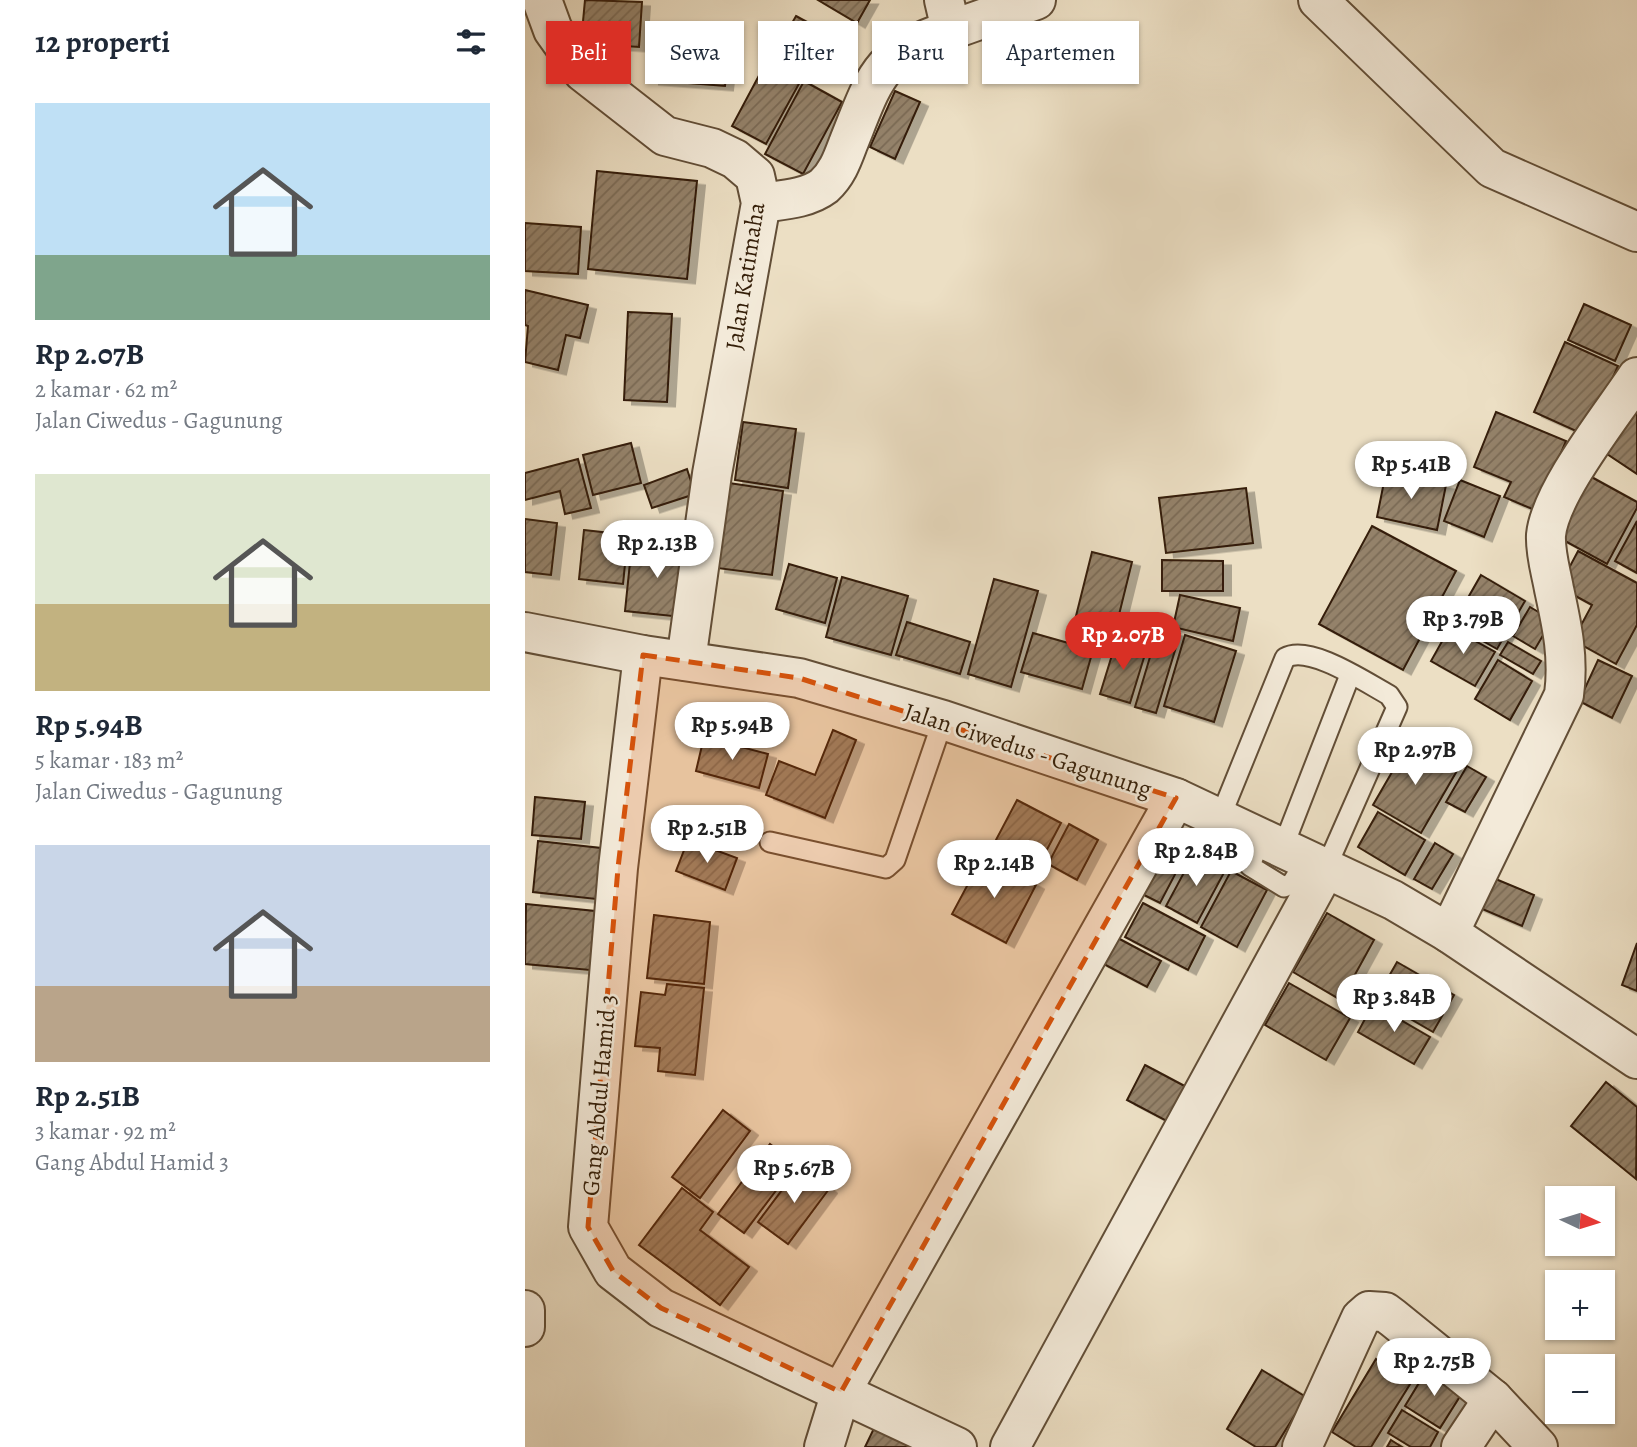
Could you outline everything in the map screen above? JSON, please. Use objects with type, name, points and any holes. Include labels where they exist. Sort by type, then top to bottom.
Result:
[{"type":"street","name":"Jalan Katimaha","points":[[542,0],[553,30],[583,72],[665,136],[712,148],[736,159],[755,176],[761,203],[712,474],[686,661]]},
{"type":"street","points":[[761,203],[799,197],[822,187],[837,172],[870,88],[888,62],[947,15],[1036,0]]},
{"type":"street","points":[[1318,0],[1492,168],[1637,232]]},
{"type":"street","points":[[1449,933],[1564,695],[1568,664],[1546,535],[1553,511],[1579,463],[1637,377]]},
{"type":"street","name":"Jalan Ciwedus - Gagunung","points":[[525,632],[643,655],[799,678],[943,720],[1177,798],[1393,900],[1449,933],[1637,1059]]},
{"type":"street","name":"Gang Abdul Hamid 3","points":[[643,655],[618,868],[588,1227],[613,1271],[661,1308],[957,1447]]},
{"type":"street","points":[[824,1447],[841,1392],[1177,798]]},
{"type":"street","points":[[1010,1447],[1294,853]]},
{"type":"street","points":[[525,1310],[525,1327]]},
{"type":"street","points":[[1302,1447],[1361,1318],[1369,1311],[1385,1312],[1394,1318],[1493,1399],[1538,1447]]},
{"type":"street","points":[[1461,1447],[1493,1399]]},
{"type":"lane","points":[[1220,818],[1285,658],[1294,653],[1309,654],[1389,695],[1397,707],[1294,853]]},
{"type":"lane","points":[[1294,853],[1350,675]]},
{"type":"lane","points":[[770,842],[886,868],[895,860],[943,720]]},
{"type":"highlighted area","points":[[643,655],[799,678],[1176,798],[841,1392],[661,1308],[613,1271],[588,1227],[618,868]]},
{"type":"building","points":[[585,0],[642,2],[639,47],[631,46],[631,21],[583,21]]},
{"type":"building","points":[[818,0],[870,0],[858,21]]},
{"type":"building","points":[[758,77],[758,84],[799,84],[766,144],[732,126]]},
{"type":"building","points":[[802,84],[809,84],[842,102],[803,174],[765,154]]},
{"type":"building","points":[[895,91],[920,102],[895,159],[870,147]]},
{"type":"building","points":[[597,171],[697,181],[687,279],[588,269]]},
{"type":"building","points":[[525,223],[581,227],[578,274],[525,271]]},
{"type":"building","points":[[525,290],[588,305],[580,338],[566,335],[558,370],[525,362],[528,326],[525,325]]},
{"type":"building","points":[[1584,304],[1631,325],[1615,361],[1568,340]]},
{"type":"building","points":[[628,312],[672,314],[667,402],[624,400]]},
{"type":"building","points":[[1565,342],[1618,366],[1587,436],[1534,412]]},
{"type":"building","points":[[1637,399],[1637,474],[1601,450]]},
{"type":"building","points":[[1496,412],[1566,441],[1537,511],[1504,497],[1511,482],[1474,467]]},
{"type":"building","points":[[743,422],[796,429],[788,488],[735,480]]},
{"type":"building","points":[[631,443],[641,483],[593,495],[583,455]]},
{"type":"building","points":[[578,459],[591,508],[565,514],[560,491],[525,500],[525,473]]},
{"type":"building","points":[[687,469],[695,494],[652,508],[644,485]]},
{"type":"building","points":[[1386,472],[1446,485],[1437,530],[1377,517]]},
{"type":"building","points":[[1586,474],[1637,502],[1637,508],[1607,564],[1554,535]]},
{"type":"building","points":[[1460,480],[1500,496],[1484,537],[1444,521]]},
{"type":"building","points":[[729,483],[783,491],[772,575],[717,568]]},
{"type":"building","points":[[1246,488],[1253,543],[1166,553],[1159,498]]},
{"type":"building","points":[[525,519],[557,523],[551,575],[525,572]]},
{"type":"building","points":[[1637,521],[1637,573],[1615,561]]},
{"type":"building","points":[[1372,526],[1456,571],[1403,670],[1319,624]]},
{"type":"building","points":[[584,530],[628,535],[623,584],[579,579]]},
{"type":"building","points":[[632,543],[690,550],[682,617],[625,611]]},
{"type":"building","points":[[1578,551],[1637,583],[1637,625],[1616,664],[1573,640],[1592,605],[1559,587]]},
{"type":"building","points":[[1092,552],[1132,562],[1115,631],[1075,620]]},
{"type":"building","points":[[1162,560],[1223,561],[1223,591],[1162,591]]},
{"type":"building","points":[[789,564],[837,578],[825,623],[776,609]]},
{"type":"building","points":[[1481,575],[1525,601],[1497,649],[1453,624]]},
{"type":"building","points":[[842,577],[908,596],[891,655],[826,637]]},
{"type":"building","points":[[994,579],[1038,591],[1011,687],[968,674]]},
{"type":"building","points":[[1180,595],[1240,608],[1233,641],[1173,627]]},
{"type":"building","points":[[1530,607],[1552,620],[1535,649],[1513,636]]},
{"type":"building","points":[[907,622],[970,642],[960,674],[896,655]]},
{"type":"building","points":[[1159,627],[1180,634],[1156,713],[1135,707]]},
{"type":"building","points":[[1450,627],[1495,652],[1475,686],[1431,661]]},
{"type":"building","points":[[1033,633],[1093,650],[1082,689],[1021,672]]},
{"type":"building","points":[[1185,635],[1236,651],[1214,722],[1164,706]]},
{"type":"building","points":[[1116,642],[1146,651],[1130,703],[1100,694]]},
{"type":"building","points":[[1508,642],[1541,661],[1533,674],[1500,655]]},
{"type":"building","points":[[1498,660],[1532,681],[1510,720],[1475,699]]},
{"type":"building","points":[[1598,660],[1632,676],[1612,718],[1579,701]]},
{"type":"building","points":[[833,730],[856,740],[825,818],[766,795],[779,761],[815,775]]},
{"type":"building","points":[[704,737],[768,754],[759,788],[696,771]]},
{"type":"building","points":[[1410,741],[1458,769],[1421,833],[1373,805]]},
{"type":"building","points":[[1467,766],[1486,777],[1465,812],[1446,802]]},
{"type":"building","points":[[535,797],[585,802],[581,839],[532,835]]},
{"type":"building","points":[[1017,800],[1061,823],[1032,878],[988,855]]},
{"type":"building","points":[[1378,812],[1425,840],[1405,875],[1358,847]]},
{"type":"building","points":[[1069,824],[1098,840],[1077,880],[1048,864]]},
{"type":"building","points":[[1169,834],[1190,846],[1160,903],[1138,892]]},
{"type":"building","points":[[688,840],[737,858],[725,890],[676,871]]},
{"type":"building","points":[[538,841],[601,848],[596,899],[533,892]]},
{"type":"building","points":[[1435,843],[1453,854],[1432,889],[1414,879]]},
{"type":"building","points":[[1195,852],[1226,869],[1197,923],[1166,906]]},
{"type":"building","points":[[983,856],[1036,885],[1006,943],[952,914]]},
{"type":"building","points":[[1231,871],[1267,890],[1237,947],[1201,927]]},
{"type":"building","points":[[1486,875],[1534,895],[1522,926],[1473,905]]},
{"type":"building","points":[[1143,903],[1205,936],[1188,970],[1125,937]]},
{"type":"building","points":[[526,904],[595,911],[590,970],[525,964]]},
{"type":"building","points":[[1327,913],[1374,940],[1341,1000],[1293,972]]},
{"type":"building","points":[[654,915],[710,922],[704,984],[647,978]]},
{"type":"building","points":[[1114,936],[1161,961],[1147,987],[1100,962]]},
{"type":"building","points":[[1637,943],[1637,991],[1622,985]]},
{"type":"building","points":[[1397,962],[1454,995],[1433,1032],[1376,999]]},
{"type":"building","points":[[1289,983],[1350,1018],[1326,1060],[1265,1025]]},
{"type":"building","points":[[667,984],[704,988],[695,1075],[658,1071],[660,1048],[635,1046],[641,992],[665,995]]},
{"type":"building","points":[[1373,1004],[1430,1037],[1414,1064],[1358,1032]]},
{"type":"building","points":[[1145,1065],[1194,1091],[1176,1126],[1127,1100]]},
{"type":"building","points":[[1606,1082],[1637,1107],[1636,1179],[1571,1126]]},
{"type":"building","points":[[723,1110],[750,1131],[700,1198],[672,1177]]},
{"type":"building","points":[[770,1144],[796,1164],[744,1233],[718,1214]]},
{"type":"building","points":[[800,1166],[829,1189],[788,1244],[758,1222]]},
{"type":"building","points":[[682,1188],[713,1212],[700,1230],[749,1267],[720,1305],[639,1245]]},
{"type":"building","points":[[1376,1359],[1412,1381],[1371,1447],[1356,1447],[1332,1432]]},
{"type":"building","points":[[1428,1368],[1464,1390],[1440,1428],[1405,1406]]},
{"type":"building","points":[[1262,1370],[1306,1397],[1275,1447],[1256,1447],[1227,1429]]},
{"type":"building","points":[[1402,1410],[1438,1432],[1430,1447],[1411,1447],[1388,1433]]},
{"type":"building","points":[[878,1420],[932,1447],[865,1447]]},
{"type":"building","points":[[1391,1440],[1402,1447],[1387,1447]]}]
